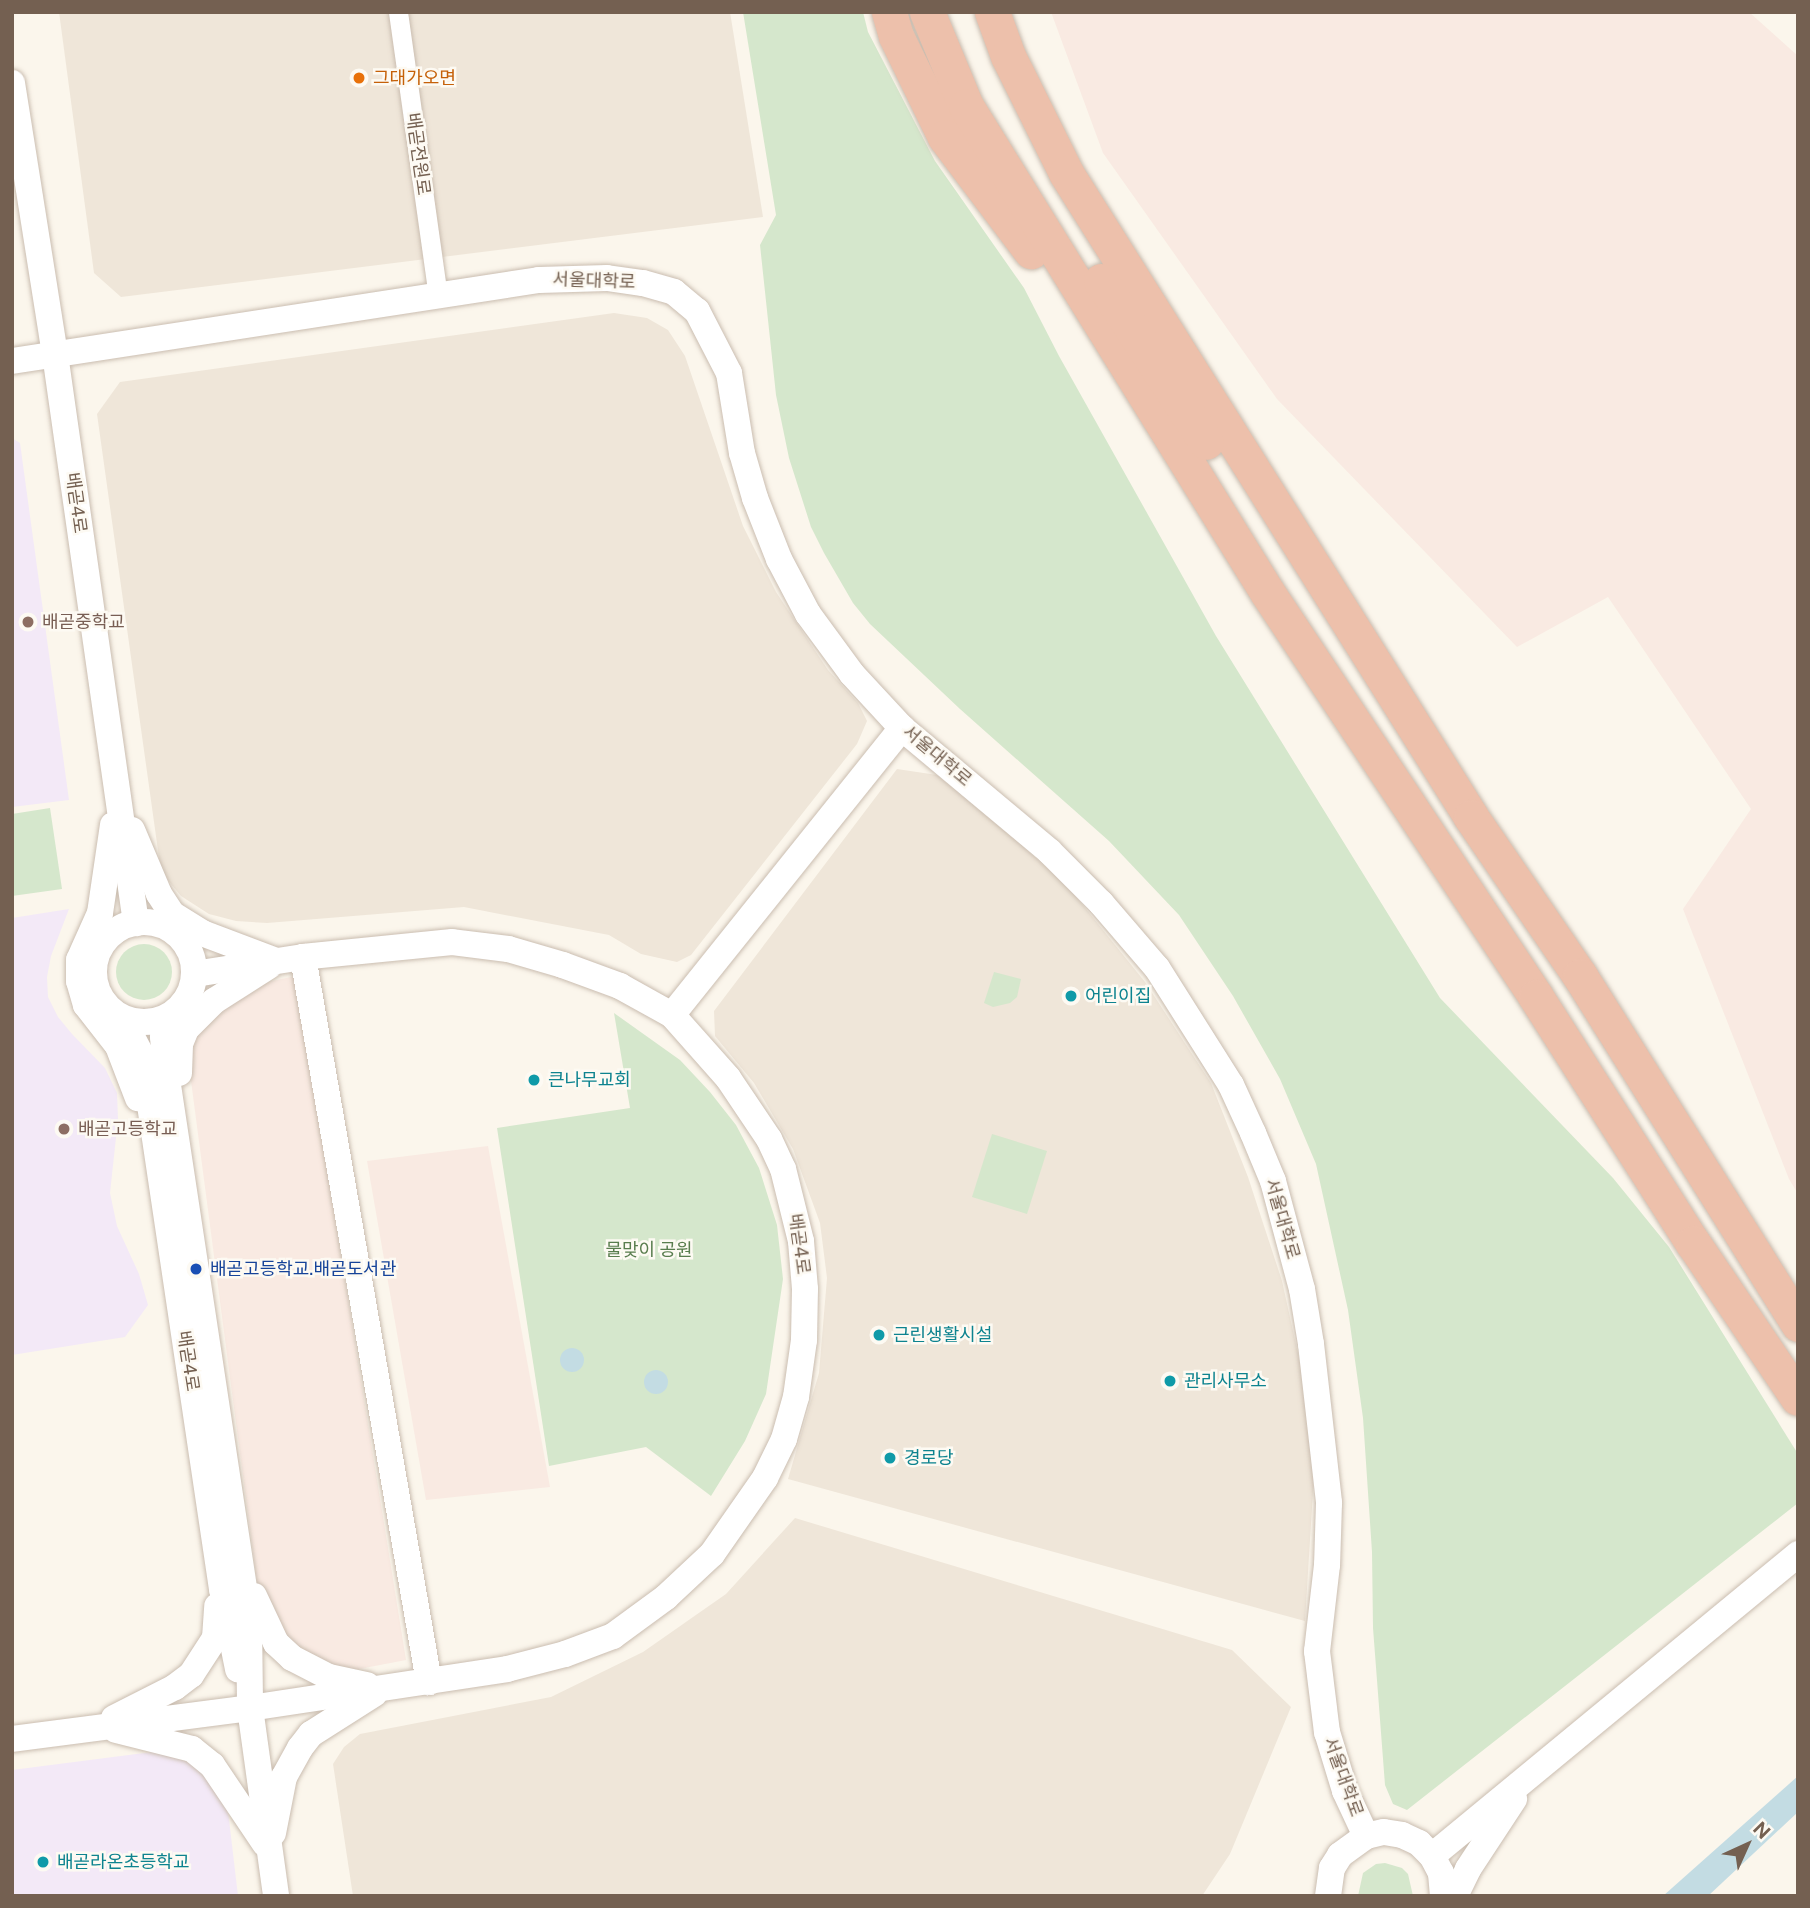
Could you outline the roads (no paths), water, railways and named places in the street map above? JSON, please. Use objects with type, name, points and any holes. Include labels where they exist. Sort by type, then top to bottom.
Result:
[{"type":"highway","points":[[889,12],[896,36],[945,136],[1168,434]]},
{"type":"highway","points":[[927,12],[966,106],[1267,592],[1536,997],[1693,1243],[1798,1398]]},
{"type":"highway","points":[[950,12],[982,96],[1060,219],[1227,474],[1406,716]]},
{"type":"highway","points":[[992,12],[1008,56],[1066,173],[1406,716],[1471,817],[1580,976],[1798,1324]]},
{"type":"main road","name":"배곧4로","points":[[12,83],[55,354],[136,923]]},
{"type":"main road","name":"서울대학로","points":[[12,360],[539,280],[607,278],[643,283],[674,292],[697,311],[729,373],[742,453],[755,498],[779,559],[808,614],[845,664],[902,727],[991,800],[1101,903],[1164,978],[1231,1085],[1253,1133],[1273,1181],[1301,1289],[1311,1344],[1329,1503],[1327,1565],[1317,1651],[1327,1732],[1345,1791],[1366,1836]]},
{"type":"main road","points":[[672,1015],[902,727]]},
{"type":"main road","points":[[117,792],[159,894],[172,914],[202,933],[290,959]]},
{"type":"main road","points":[[117,792],[100,913],[79,960],[79,981],[86,1005],[118,1046],[170,1174]]},
{"type":"main road","points":[[136,923],[160,924],[174,932],[185,943],[195,974],[192,989],[184,1004],[171,1015],[155,1021],[138,1022],[122,1017],[108,1007],[99,993],[94,977],[95,960],[102,944],[114,932],[136,923]]},
{"type":"main road","name":"배곧4로","points":[[12,1739],[250,1708],[507,1669],[565,1654],[613,1636],[666,1597],[712,1554],[765,1478],[784,1439],[796,1398],[804,1340],[805,1289],[794,1206],[783,1169],[749,1106],[699,1042],[672,1015],[620,986],[563,965],[508,949],[452,942],[290,959],[195,974]]},
{"type":"main road","points":[[170,1174],[179,1054],[186,1029],[215,1001],[290,959]]},
{"type":"main road","points":[[290,959],[429,1682]]},
{"type":"main road","name":"배곧4로","points":[[170,1174],[163,1037],[171,1015]]},
{"type":"main road","name":"배곧4로","points":[[122,1017],[144,1058],[170,1174],[228,1558],[241,1681],[250,1708],[276,1896]]},
{"type":"main road","points":[[1443,1896],[1441,1873],[1432,1856],[1798,1554]]},
{"type":"main road","points":[[228,1558],[276,1643],[292,1658],[329,1677],[382,1689]]},
{"type":"main road","points":[[99,1726],[175,1687],[202,1660],[215,1638],[228,1558]]},
{"type":"main road","points":[[269,1852],[284,1777],[300,1748],[311,1734],[382,1689]]},
{"type":"main road","points":[[99,1726],[192,1749],[212,1765],[269,1852]]},
{"type":"main road","points":[[1455,1896],[1468,1869],[1531,1775]]},
{"type":"main road","name":"서울대학로","points":[[1328,1896],[1332,1868],[1340,1855],[1366,1836],[1384,1832],[1402,1835],[1419,1843],[1432,1856]]},
{"type":"street","name":"배곧전원로","points":[[398,12],[438,295]]},
{"type":"water","points":[[572,1348],[580,1352],[584,1360],[580,1368],[572,1372],[564,1368],[560,1360],[564,1352]]},
{"type":"water","points":[[656,1370],[664,1374],[668,1382],[664,1390],[656,1394],[648,1390],[644,1382],[648,1374]]},
{"type":"water","points":[[1798,1776],[1798,1812],[1708,1896],[1663,1896]]},
{"type":"place","name":"그대가오면","points":[[359,78]]},
{"type":"place","name":"배곧중학교","points":[[28,622]]},
{"type":"place","name":"어린이집","points":[[1071,996]]},
{"type":"place","name":"큰나무교회","points":[[534,1080]]},
{"type":"place","name":"배곧고등학교","points":[[64,1129]]},
{"type":"place","name":"배곧고등학교.배곧도서관","points":[[196,1269]]},
{"type":"place","name":"근린생활시설","points":[[879,1335]]},
{"type":"place","name":"관리사무소","points":[[1170,1381]]},
{"type":"place","name":"경로당","points":[[890,1458]]},
{"type":"place","name":"배곧라온초등학교","points":[[43,1862]]},
{"type":"park label","name":"물맞이 공원","points":[[649,1250]]}]
